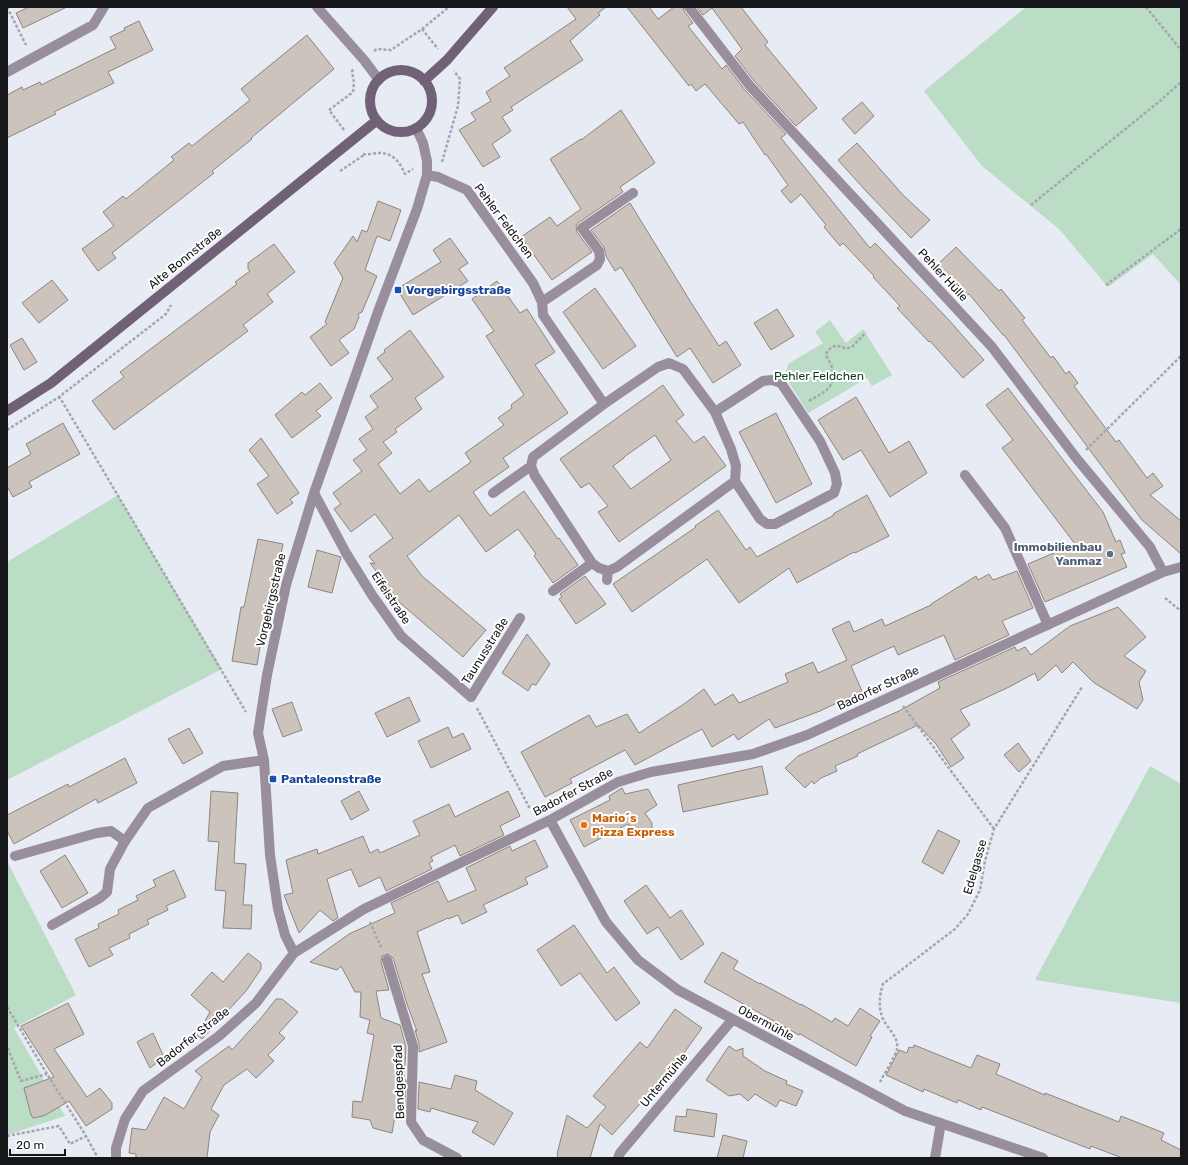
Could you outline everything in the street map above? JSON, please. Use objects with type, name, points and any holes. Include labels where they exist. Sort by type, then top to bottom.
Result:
[{"type":"main road","points":[[424,81],[447,60],[492,7]]},
{"type":"main road","points":[[399,70],[417,74],[424,81],[429,88],[432,97],[431,106],[426,119],[416,128],[408,131],[395,132],[383,127],[376,121],[371,110],[370,98],[372,90],[379,80],[389,72],[399,70]]},
{"type":"main road","name":"Alte Bonnstraße","points":[[7,412],[51,383],[376,121]]},
{"type":"street","points":[[7,72],[93,25],[104,7]]},
{"type":"street","points":[[317,7],[364,60],[379,80]]},
{"type":"street","name":"Pehler Hülle","points":[[689,7],[750,86],[992,347],[1077,460],[1150,547],[1164,572]]},
{"type":"street","name":"Vorgebirgsstraße","points":[[294,953],[285,935],[278,909],[270,854],[264,760],[258,733],[267,675],[286,585],[314,493],[379,309],[417,209],[427,174],[427,160],[423,143],[416,128]]},
{"type":"street","name":"Pehler Feldchen","points":[[427,174],[438,177],[467,190],[534,283],[542,302],[543,315],[604,404]]},
{"type":"street","points":[[542,302],[597,266],[600,259],[599,251],[582,228],[632,193]]},
{"type":"street","points":[[714,412],[763,381],[772,380],[781,383],[820,441],[835,473],[837,484],[834,493],[775,524],[767,524],[760,519],[735,481],[736,466],[732,449],[714,412],[683,369],[669,364],[658,367],[604,404],[533,457],[531,466],[535,476],[592,563],[608,575],[735,481]]},
{"type":"street","points":[[494,493],[531,466]]},
{"type":"street","points":[[964,475],[1005,528],[1048,625]]},
{"type":"street","name":"Eifelstraße","points":[[314,493],[346,553],[372,596],[401,636],[471,697]]},
{"type":"street","points":[[553,590],[592,563]]},
{"type":"street","name":"Badorfer Straße","points":[[116,1158],[116,1148],[125,1119],[143,1092],[219,1036],[256,1003],[294,953],[364,909],[550,820],[618,782],[651,772],[753,754],[807,735],[1164,572],[1181,567]]},
{"type":"street","name":"Taunusstraße","points":[[471,697],[520,618]]},
{"type":"street","points":[[52,925],[100,898],[107,892],[110,868],[125,841],[148,808],[223,766],[264,760]]},
{"type":"street","name":"Obermühle","points":[[550,820],[606,922],[638,960],[678,990],[905,1111],[1043,1158]]},
{"type":"street","points":[[15,856],[97,833],[111,831],[125,841]]},
{"type":"street","name":"Bendgespfad","points":[[387,960],[413,1046],[412,1122],[423,1140],[457,1158]]},
{"type":"street","name":"Untermühle","points":[[618,1158],[620,1153],[732,1020]]},
{"type":"street","points":[[935,1158],[941,1123]]},
{"type":"path","points":[[364,60],[377,49],[390,50],[422,29],[449,7]]},
{"type":"path","points":[[1146,7],[1181,50]]},
{"type":"path","points":[[7,8],[32,58]]},
{"type":"path","points":[[438,177],[458,106],[460,79]]},
{"type":"path","points":[[1031,206],[1160,101],[1181,82]]},
{"type":"path","points":[[1106,286],[1181,229]]},
{"type":"path","points":[[799,408],[830,388],[834,379],[832,366],[827,360],[826,354],[829,348],[835,345],[846,349],[853,346],[866,332]]},
{"type":"path","points":[[1077,460],[1181,356]]},
{"type":"path","points":[[51,383],[222,669],[258,733]]},
{"type":"path","points":[[1164,598],[1181,611]]},
{"type":"path","name":"Edelgasse","points":[[873,1095],[897,1049],[897,1040],[884,1021],[880,1010],[880,995],[883,984],[954,929],[968,914],[980,890],[985,861],[994,830],[1082,687]]},
{"type":"path","points":[[895,695],[994,830]]},
{"type":"path","points":[[471,697],[529,807],[550,820]]},
{"type":"path","points":[[364,909],[387,960]]},
{"type":"path","points":[[7,1007],[98,1158]]},
{"type":"path","points":[[7,1049],[21,1081],[46,1074]]},
{"type":"path","points":[[7,1136],[59,1126],[70,1144],[86,1136]]},
{"type":"path","points":[[7,1153],[8,1158]]},
{"type":"green space","points":[[1026,7],[1181,7],[1181,285],[1153,254],[1108,287],[1059,229],[982,166],[924,91]]},
{"type":"green space","name":"Pehler Feldchen","points":[[830,320],[846,343],[863,329],[892,375],[872,386],[867,378],[808,413],[785,376],[788,364],[823,343],[815,332]]},
{"type":"green space","points":[[118,495],[222,669],[7,780],[7,562]]},
{"type":"green space","points":[[1150,766],[1181,784],[1181,1003],[1035,980]]},
{"type":"green space","points":[[7,861],[76,995],[14,1028],[65,1116],[7,1135]]},
{"type":"building","points":[[29,7],[67,7],[23,28],[16,13]]},
{"type":"building","points":[[567,7],[606,7],[598,13],[600,15],[570,41],[583,60],[511,107],[513,110],[502,117],[511,131],[492,144],[500,157],[483,167],[459,130],[476,120],[471,113],[491,101],[486,92],[510,76],[504,68],[576,19]]},
{"type":"building","points":[[627,7],[649,7],[658,19],[674,7],[683,7],[684,11],[693,23],[688,26],[722,69],[726,65],[745,90],[786,134],[781,138],[870,248],[875,243],[948,319],[984,360],[963,378],[930,341],[929,342],[897,308],[900,306],[873,277],[874,276],[843,243],[840,246],[824,227],[826,225],[801,194],[791,203],[781,191],[788,185],[766,154],[765,155],[743,122],[739,124],[705,84],[696,91],[691,84],[689,86]]},
{"type":"building","points":[[697,7],[741,7],[768,42],[765,45],[817,108],[796,126],[755,82],[735,56],[742,49],[712,8],[703,15]]},
{"type":"building","points":[[139,21],[153,50],[108,72],[114,83],[54,112],[56,114],[7,138],[7,95],[22,87],[23,90],[40,82],[41,85],[116,48],[110,37]]},
{"type":"building","points":[[307,35],[334,69],[212,171],[214,173],[112,253],[116,258],[98,271],[82,249],[114,226],[103,212],[123,196],[126,199],[174,160],[171,157],[189,143],[192,146],[250,100],[241,89]]},
{"type":"building","points":[[862,102],[874,116],[855,134],[842,119]]},
{"type":"building","points":[[621,110],[655,163],[620,187],[623,192],[578,223],[576,226],[577,232],[592,252],[552,280],[521,237],[550,217],[557,226],[581,209],[550,159],[581,140]]},
{"type":"building","points":[[857,143],[903,195],[930,220],[911,238],[838,160]]},
{"type":"building","points":[[378,201],[401,210],[390,241],[377,236],[365,270],[377,276],[362,312],[358,314],[359,317],[354,329],[339,340],[349,353],[331,366],[310,337],[327,324],[325,322],[343,278],[334,263],[353,236],[357,242],[362,230],[367,232]]},
{"type":"building","points":[[630,203],[719,346],[726,341],[741,365],[713,383],[690,348],[677,357],[621,267],[615,271],[606,256],[604,247],[591,230]]},
{"type":"building","points":[[450,238],[468,263],[459,269],[468,281],[413,315],[397,289],[441,262],[433,250]]},
{"type":"building","points":[[274,244],[295,272],[267,294],[273,302],[243,325],[248,331],[114,430],[92,401],[124,377],[120,372],[237,284],[235,282],[250,271],[248,269],[248,263]]},
{"type":"building","points":[[956,247],[999,291],[1001,289],[1025,318],[1022,320],[1051,358],[1053,356],[1066,374],[1069,371],[1078,383],[1074,386],[1116,442],[1119,440],[1147,478],[1153,473],[1163,486],[1150,495],[1181,521],[1181,554],[1142,520],[1004,335],[969,294],[966,297],[937,265]]},
{"type":"building","points":[[52,280],[68,300],[39,323],[22,303]]},
{"type":"building","points":[[497,281],[520,313],[527,309],[555,352],[535,365],[568,413],[503,458],[509,467],[473,492],[490,516],[524,491],[578,565],[553,583],[534,556],[536,554],[518,529],[486,552],[459,515],[407,556],[422,576],[486,630],[463,657],[399,602],[370,563],[375,564],[369,556],[393,538],[375,514],[351,532],[334,509],[341,504],[333,493],[362,471],[353,460],[367,450],[359,439],[373,429],[365,417],[378,407],[370,396],[393,379],[377,358],[385,352],[384,350],[410,330],[444,377],[415,398],[422,409],[395,429],[397,432],[383,442],[392,453],[378,464],[400,494],[419,479],[429,492],[471,462],[465,453],[504,425],[498,418],[512,408],[511,405],[524,395],[486,336],[494,331],[472,299]]},
{"type":"building","points":[[595,288],[636,346],[603,369],[563,312]]},
{"type":"building","points":[[777,309],[794,336],[771,350],[754,323]]},
{"type":"building","points":[[22,338],[37,362],[24,370],[10,345]]},
{"type":"building","points":[[320,383],[332,398],[316,411],[321,416],[292,438],[275,415],[302,392],[305,395]]},
{"type":"building","points":[[663,385],[684,415],[676,421],[694,443],[704,436],[726,466],[619,542],[598,512],[608,506],[589,483],[581,488],[560,459]],"holes":[[[655,435],[671,460],[631,489],[613,466]]]},
{"type":"building","points":[[1008,388],[1103,512],[1116,542],[1120,540],[1125,553],[1121,554],[1127,567],[1045,602],[1028,564],[1075,544],[1002,448],[1013,440],[986,405]]},
{"type":"building","points":[[856,397],[889,453],[909,441],[927,473],[890,497],[861,450],[843,460],[818,420]]},
{"type":"building","points":[[776,413],[812,484],[776,503],[739,432]]},
{"type":"building","points":[[63,423],[80,454],[29,482],[32,487],[13,497],[7,486],[7,468],[31,454],[26,444]]},
{"type":"building","points":[[261,438],[299,493],[290,499],[293,503],[277,514],[257,484],[269,476],[249,450]]},
{"type":"building","points":[[867,495],[889,536],[855,553],[854,552],[797,583],[789,568],[739,603],[707,559],[632,612],[613,584],[696,527],[695,526],[718,510],[746,550],[750,547],[757,557],[834,515],[833,514]]},
{"type":"building","points":[[258,539],[283,544],[273,593],[269,592],[257,665],[232,661],[241,607],[244,607]]},
{"type":"building","points":[[317,550],[341,557],[332,593],[308,587]]},
{"type":"building","points":[[1017,571],[1033,608],[1002,621],[1009,635],[955,660],[944,635],[898,655],[894,646],[851,666],[862,691],[820,711],[775,728],[769,719],[738,740],[734,734],[712,747],[702,729],[635,765],[625,750],[570,779],[572,783],[545,797],[521,752],[589,715],[596,727],[627,714],[639,733],[684,704],[704,689],[715,705],[733,694],[739,703],[788,682],[785,674],[813,662],[818,673],[847,660],[832,629],[849,621],[854,632],[882,619],[885,626],[931,605],[976,576],[978,580],[989,574],[993,580]]},
{"type":"building","points":[[585,576],[606,604],[576,624],[559,599],[562,597],[560,594]]},
{"type":"building","points":[[1118,607],[1146,637],[1124,656],[1146,671],[1139,682],[1143,700],[1137,709],[1093,682],[1073,662],[1062,673],[1056,665],[1038,681],[1035,673],[960,710],[970,725],[951,739],[964,758],[951,767],[936,744],[918,725],[857,754],[858,756],[835,766],[837,771],[821,778],[814,784],[812,781],[805,788],[785,768],[798,756],[899,711],[940,688],[938,682],[1015,647],[1017,651],[1025,647],[1031,655],[1070,626]]},
{"type":"building","points":[[527,634],[550,664],[536,685],[532,684],[528,691],[502,673]]},
{"type":"building","points":[[409,697],[420,721],[387,737],[375,713]]},
{"type":"building","points":[[292,702],[302,730],[283,737],[272,709]]},
{"type":"building","points":[[448,727],[453,738],[463,733],[471,749],[431,768],[418,741]]},
{"type":"building","points":[[189,728],[203,753],[183,764],[168,739]]},
{"type":"building","points":[[1018,743],[1031,761],[1019,772],[1004,755]]},
{"type":"building","points":[[125,758],[137,783],[98,803],[96,799],[14,844],[7,831],[7,815],[68,784],[69,787]]},
{"type":"building","points":[[762,766],[768,794],[683,812],[678,785]]},
{"type":"building","points":[[622,788],[625,794],[648,789],[657,805],[645,813],[652,823],[652,829],[636,836],[628,824],[584,847],[570,820],[610,800],[609,796]]},
{"type":"building","points":[[211,791],[238,793],[234,863],[246,864],[243,905],[252,905],[251,929],[223,928],[226,891],[215,890],[219,842],[208,841]]},
{"type":"building","points":[[359,791],[369,810],[351,820],[341,801]]},
{"type":"building","points":[[508,791],[520,816],[500,826],[504,835],[460,856],[455,845],[431,857],[433,861],[429,863],[432,869],[386,891],[380,877],[359,887],[351,869],[327,879],[338,918],[333,921],[320,910],[299,933],[284,895],[293,893],[286,860],[317,849],[318,854],[363,836],[370,853],[378,849],[380,853],[420,835],[413,821],[449,804],[455,817]]},
{"type":"building","points":[[938,830],[960,841],[943,874],[922,862]]},
{"type":"building","points":[[535,840],[548,867],[525,878],[528,884],[483,905],[487,912],[462,924],[458,915],[417,932],[430,972],[422,974],[447,1042],[419,1052],[419,1044],[415,1030],[417,1031],[393,958],[388,954],[382,956],[381,962],[389,990],[376,991],[381,1018],[400,1025],[406,1047],[404,1079],[406,1080],[405,1106],[397,1104],[392,1133],[373,1128],[370,1120],[352,1117],[353,1101],[362,1102],[374,1035],[367,1033],[370,1020],[360,1017],[361,992],[355,992],[341,966],[337,970],[310,962],[349,934],[395,913],[391,903],[438,881],[448,902],[476,890],[466,868],[510,846],[512,851]]},
{"type":"building","points":[[65,855],[88,893],[62,908],[40,871]]},
{"type":"building","points":[[174,870],[186,897],[166,906],[168,910],[147,920],[149,924],[129,934],[130,938],[109,948],[113,955],[89,967],[75,939],[99,928],[98,924],[119,914],[118,910],[138,900],[136,896],[156,886],[153,880]]},
{"type":"building","points":[[646,885],[670,918],[681,910],[704,944],[681,960],[658,927],[647,934],[624,901]]},
{"type":"building","points":[[574,925],[607,973],[614,967],[640,1003],[616,1021],[580,973],[561,986],[537,950]]},
{"type":"building","points":[[722,952],[738,961],[733,969],[801,1004],[832,1022],[835,1018],[848,1026],[860,1008],[880,1021],[870,1036],[872,1037],[856,1066],[704,982]]},
{"type":"building","points":[[248,953],[261,963],[261,969],[246,991],[202,1039],[197,1035],[210,1012],[191,995],[212,972],[223,982]]},
{"type":"building","points":[[276,999],[282,999],[298,1012],[279,1033],[285,1038],[268,1055],[274,1061],[256,1078],[247,1069],[224,1085],[211,1109],[219,1115],[210,1132],[207,1158],[136,1158],[136,1154],[129,1153],[132,1128],[146,1130],[164,1097],[184,1109],[202,1077],[195,1071],[229,1046],[232,1050]]},
{"type":"building","points":[[68,1003],[84,1034],[54,1049],[87,1097],[100,1088],[112,1103],[112,1109],[86,1126],[69,1101],[43,1116],[33,1118],[24,1088],[54,1077],[21,1026]]},
{"type":"building","points":[[675,1009],[702,1028],[676,1064],[612,1135],[600,1124],[590,1158],[557,1158],[567,1115],[587,1128],[606,1107],[593,1096],[640,1042],[647,1048]]},
{"type":"building","points":[[153,1033],[164,1057],[150,1068],[137,1042]]},
{"type":"building","points":[[914,1045],[971,1068],[977,1055],[1000,1064],[996,1074],[1045,1095],[1045,1093],[1119,1122],[1121,1116],[1164,1133],[1161,1140],[1181,1150],[1181,1158],[1122,1158],[1091,1146],[1090,1149],[982,1107],[981,1110],[958,1100],[957,1103],[924,1089],[923,1092],[886,1075],[899,1050],[907,1053],[909,1047],[913,1048]]},
{"type":"building","points":[[729,1046],[736,1051],[743,1048],[743,1056],[765,1071],[787,1081],[786,1084],[803,1091],[796,1106],[780,1100],[776,1107],[755,1094],[748,1101],[740,1094],[729,1096],[706,1080]]},
{"type":"building","points":[[455,1075],[477,1081],[475,1090],[513,1113],[494,1145],[472,1132],[478,1122],[431,1108],[430,1112],[418,1109],[419,1082],[451,1089]]},
{"type":"building","points":[[687,1109],[717,1114],[714,1137],[674,1131],[676,1116],[686,1117]]},
{"type":"building","points":[[723,1135],[747,1141],[743,1158],[717,1158]]},
{"type":"place","name":"Vorgebirgsstraße","points":[[398,290]]},
{"type":"place","name":"Immobilienbau Yanmaz","points":[[1110,554]]},
{"type":"place","name":"Pantaleonstraße","points":[[273,779]]},
{"type":"place","name":"Mario´s Pizza Express","points":[[584,825]]}]
